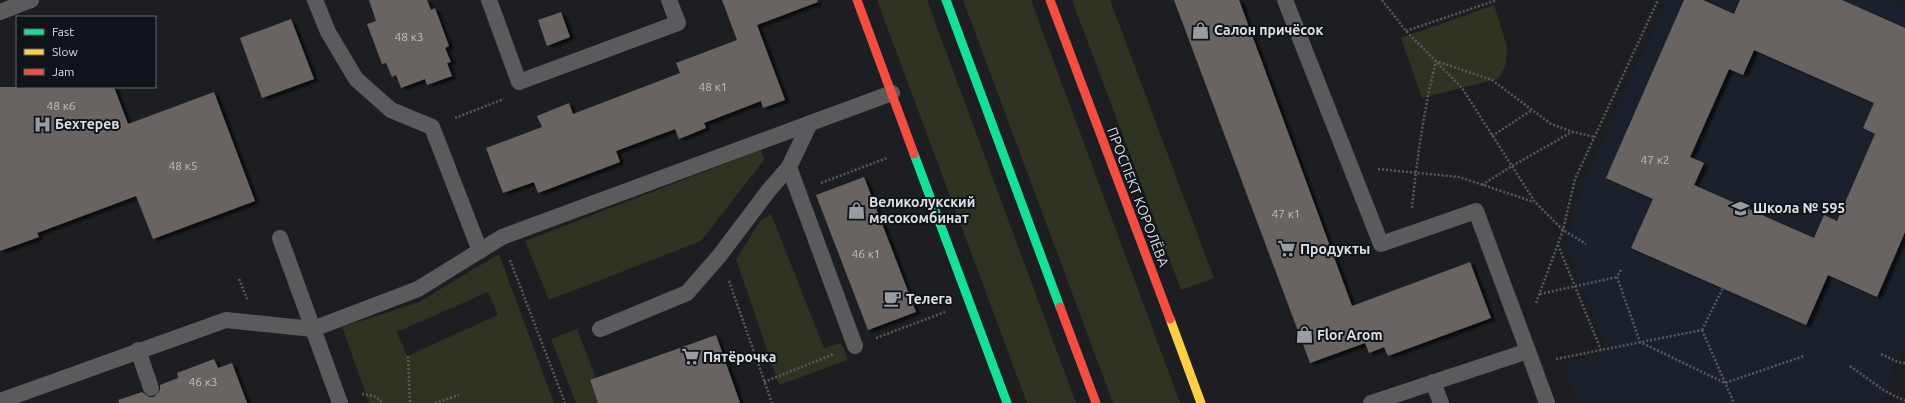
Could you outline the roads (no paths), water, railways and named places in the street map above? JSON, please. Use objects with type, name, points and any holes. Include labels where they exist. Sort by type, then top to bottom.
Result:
[{"type":"street","points":[[857,0],[1007,403]]},
{"type":"street","points":[[946,0],[1096,403]]},
{"type":"street","name":"ПРОСПЕКТ КОРОЛЁВА","points":[[1050,0],[1201,403]]},
{"type":"lane","points":[[0,12],[31,0]]},
{"type":"lane","points":[[315,0],[328,32],[356,79],[391,110],[432,127],[480,251]]},
{"type":"lane","points":[[494,1],[519,82],[678,23],[669,0]]},
{"type":"lane","points":[[1285,0],[1381,244],[1476,211],[1528,350],[1546,403]]},
{"type":"lane","points":[[0,401],[138,350],[226,320],[313,329],[418,289],[502,237],[892,93]]},
{"type":"lane","points":[[600,329],[687,293],[720,256],[769,190],[789,167],[810,123]]},
{"type":"lane","points":[[789,167],[855,346]]},
{"type":"lane","points":[[280,238],[340,403]]},
{"type":"lane","points":[[138,350],[152,388]]},
{"type":"lane","points":[[1371,403],[1528,350]]},
{"type":"lane","points":[[1433,382],[1441,403]]},
{"type":"place","name":"Салон причёсок","points":[[1201,30]]},
{"type":"place","name":"Бехтерев","points":[[42,124]]},
{"type":"place","name":"Школа № 595","points":[[1740,208]]},
{"type":"place","name":"Великолукский мясокомбинат","points":[[856,210]]},
{"type":"place","name":"Продукты","points":[[1287,249]]},
{"type":"place","name":"Телега","points":[[893,299]]},
{"type":"place","name":"Flor Arom","points":[[1304,335]]},
{"type":"place","name":"Пятёрочка","points":[[690,357]]}]
